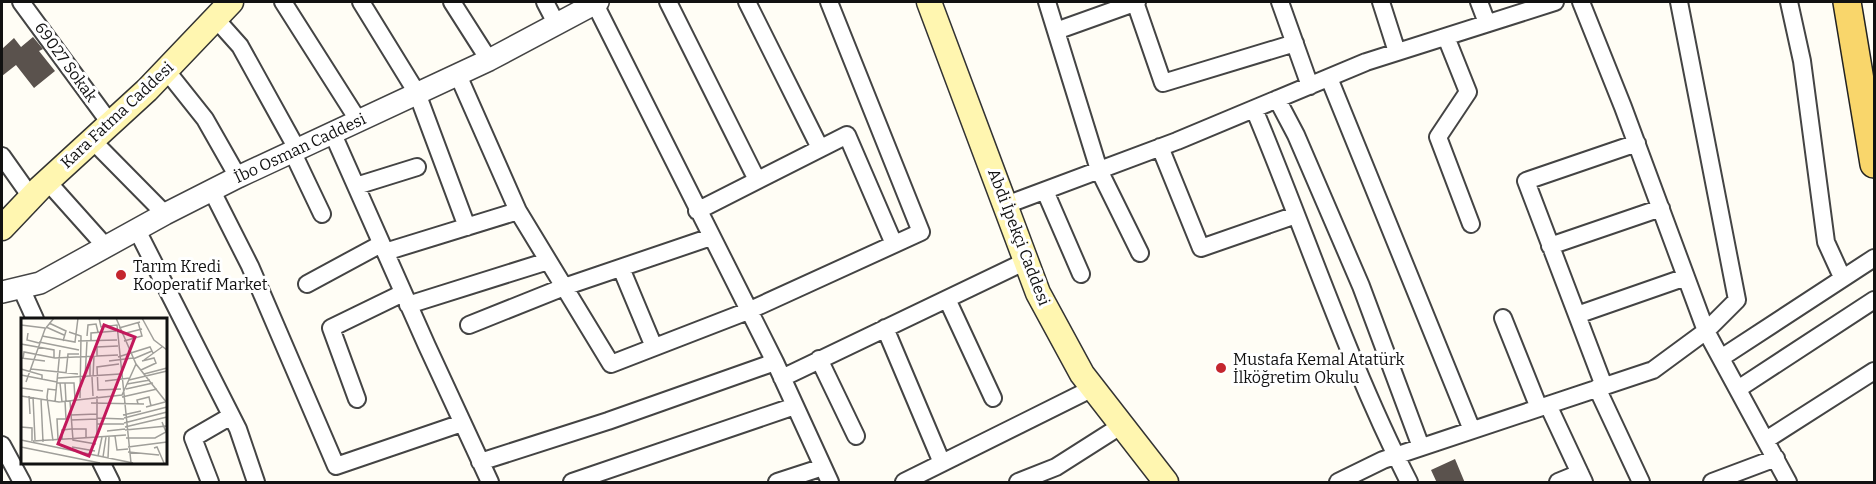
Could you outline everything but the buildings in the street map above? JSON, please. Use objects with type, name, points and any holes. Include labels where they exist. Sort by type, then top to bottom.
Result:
[{"type":"main road","name":"Abdi İpekçi Caddesi","points":[[928,2],[1038,293],[1082,374],[1166,483]]},
{"type":"main road","points":[[1847,2],[1875,164]]},
{"type":"main road","name":"Kara Fatma Caddesi","points":[[2,228],[39,189],[166,70],[223,10]]},
{"type":"street","name":"69027 Sokak","points":[[21,2],[113,120]]},
{"type":"street","points":[[34,2],[113,120]]},
{"type":"street","points":[[283,2],[358,120]]},
{"type":"street","points":[[361,2],[417,93],[467,227]]},
{"type":"street","points":[[452,2],[489,60]]},
{"type":"street","points":[[545,2],[557,25]]},
{"type":"street","points":[[668,2],[757,180]]},
{"type":"street","points":[[747,2],[820,148]]},
{"type":"street","points":[[458,75],[518,211],[611,364],[748,311],[921,232],[829,2]]},
{"type":"street","points":[[1047,2],[1099,170],[1140,253]]},
{"type":"street","points":[[1056,31],[1099,8],[1136,2],[1163,83],[1295,43]]},
{"type":"street","points":[[1280,2],[1310,86]]},
{"type":"street","points":[[1381,2],[1397,52]]},
{"type":"street","points":[[1479,2],[1487,23]]},
{"type":"street","points":[[1006,205],[1160,147],[1366,62],[1555,2]]},
{"type":"street","points":[[1581,2],[1637,143],[1706,330],[1788,483]]},
{"type":"street","points":[[1347,480],[1396,456],[1421,447],[1653,370],[1706,330],[1737,300],[1679,2]]},
{"type":"street","points":[[1789,2],[1802,61],[1826,242],[1842,277]]},
{"type":"street","points":[[596,3],[697,211],[778,370],[830,483]]},
{"type":"street","name":"İbo Osman Caddesi","points":[[11,290],[40,283],[165,214],[238,177],[489,60],[596,3]]},
{"type":"street","points":[[223,10],[294,150],[322,214]]},
{"type":"street","points":[[1446,37],[1468,92],[1438,137],[1471,224]]},
{"type":"street","points":[[166,70],[205,119],[238,177]]},
{"type":"street","points":[[1329,78],[1472,430]]},
{"type":"street","points":[[1277,99],[1296,135],[1361,286],[1421,447]]},
{"type":"street","points":[[1254,109],[1337,319],[1409,483]]},
{"type":"street","points":[[332,132],[490,483]]},
{"type":"street","points":[[697,211],[847,135],[894,244]]},
{"type":"street","points":[[92,140],[165,214]]},
{"type":"street","points":[[1637,143],[1526,182],[1577,315],[1600,387],[1641,483]]},
{"type":"street","points":[[1160,147],[1201,248],[1296,214]]},
{"type":"street","points":[[2,156],[106,247]]},
{"type":"street","points":[[356,186],[417,167]]},
{"type":"street","points":[[212,191],[250,266],[336,466],[462,423]]},
{"type":"street","points":[[1045,191],[1081,274]]},
{"type":"street","points":[[1550,246],[1661,208]]},
{"type":"street","points":[[307,284],[383,248],[467,227],[518,211]]},
{"type":"street","points":[[138,230],[238,429],[256,483]]},
{"type":"street","points":[[469,325],[564,287],[711,237]]},
{"type":"street","points":[[1721,358],[1842,277],[1875,258]]},
{"type":"street","points":[[357,399],[331,328],[406,299],[548,261]]},
{"type":"street","points":[[480,462],[608,421],[819,360],[1026,261]]},
{"type":"street","points":[[621,268],[654,347]]},
{"type":"street","points":[[1577,315],[1686,277]]},
{"type":"street","points":[[11,290],[34,318]]},
{"type":"street","points":[[947,299],[993,398]]},
{"type":"street","points":[[1738,389],[1875,300]]},
{"type":"street","points":[[1503,318],[1544,406],[1582,478],[1558,483]]},
{"type":"street","points":[[885,328],[942,463]]},
{"type":"street","points":[[819,360],[856,436]]},
{"type":"street","points":[[1766,440],[1875,371]]},
{"type":"street","points":[[904,483],[1093,388]]},
{"type":"street","points":[[573,483],[795,406]]},
{"type":"street","points":[[210,483],[193,438],[231,416]]},
{"type":"street","points":[[1018,483],[1056,467],[1122,425]]},
{"type":"street","points":[[2,445],[22,483]]},
{"type":"street","points":[[1712,483],[1776,458]]},
{"type":"street","points":[[101,463],[111,483]]},
{"type":"street","points":[[777,483],[823,467]]},
{"type":"place","name":"Tarım Kredi Kooperatif Market","points":[[121,275]]},
{"type":"place","name":"Mustafa Kemal Atatürk İlköğretim Okulu","points":[[1221,368]]}]
